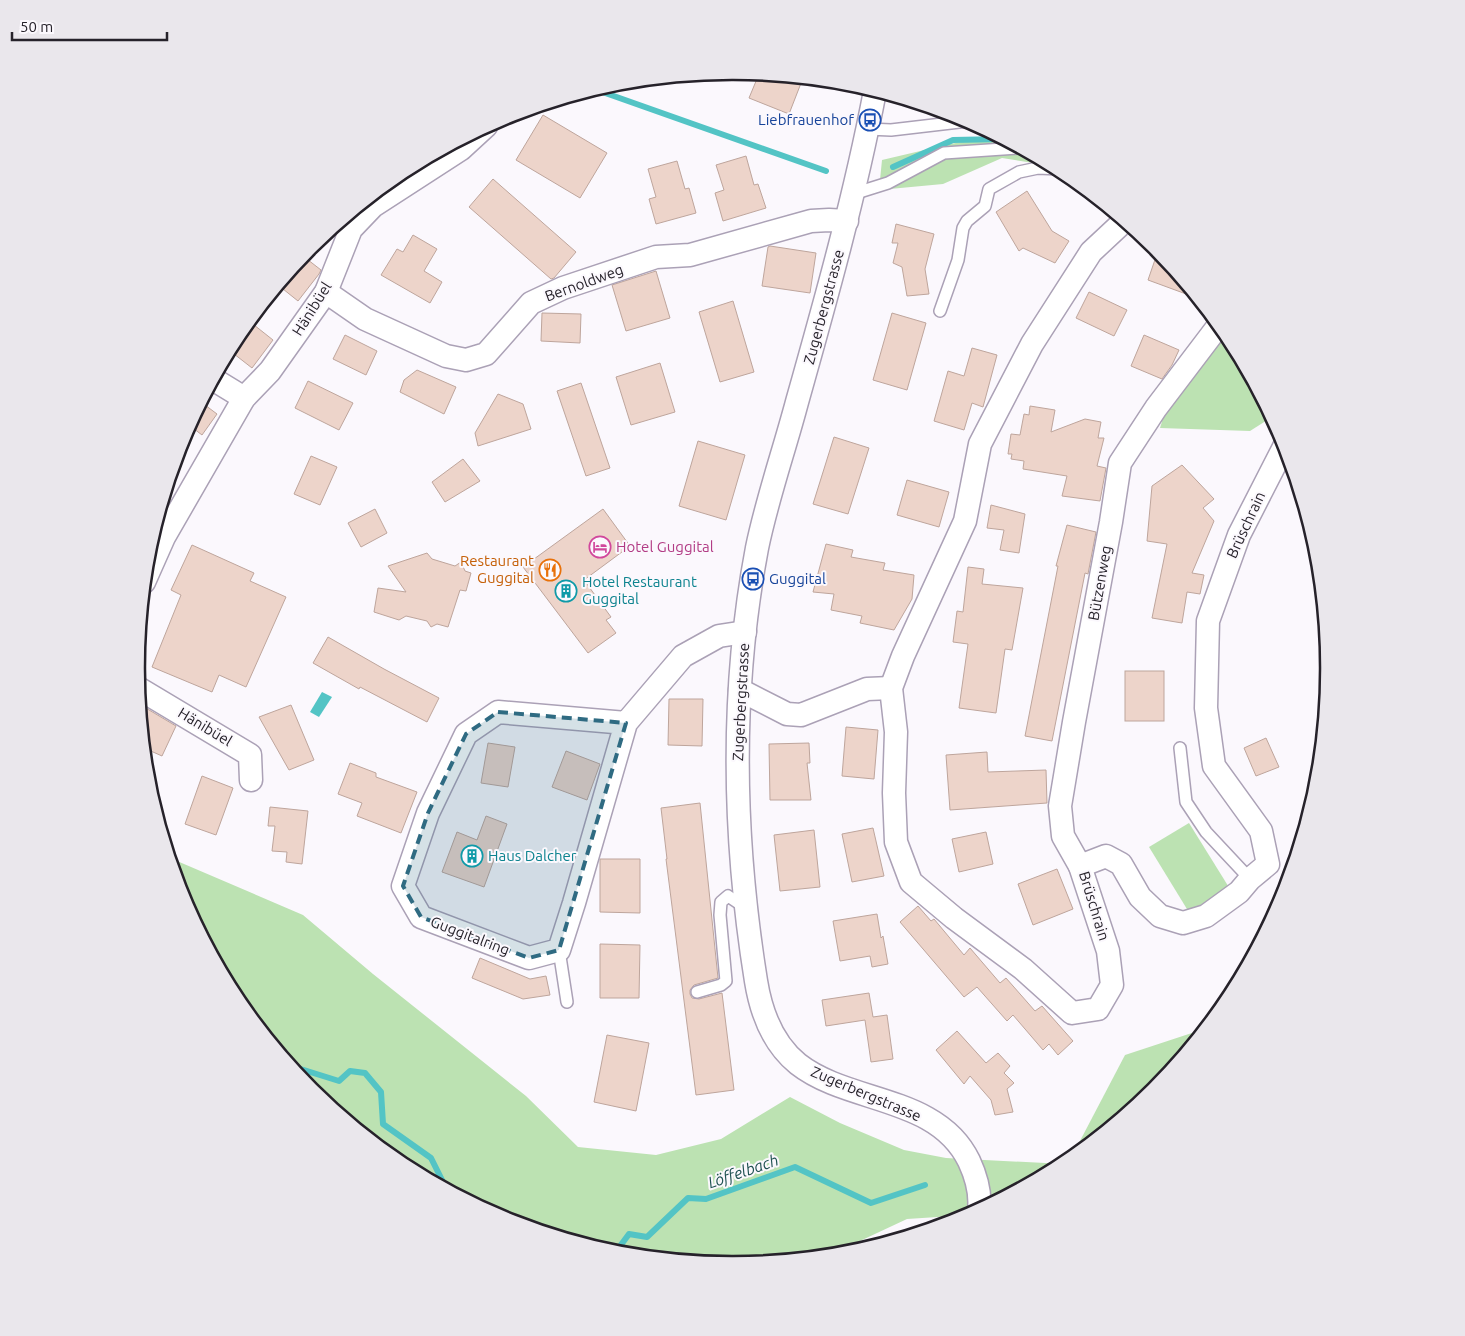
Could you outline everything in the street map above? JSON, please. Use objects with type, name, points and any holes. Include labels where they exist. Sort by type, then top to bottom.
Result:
[{"type":"street","name":"Zugerbergstrasse","points":[[875,98],[847,221],[770,498],[758,548],[745,632],[740,690],[738,779],[741,853],[746,908],[758,991],[769,1027],[777,1042],[797,1063],[821,1078],[899,1106],[924,1117],[948,1133],[965,1153],[974,1172],[980,1201]]},
{"type":"street","name":"Hänibüel","points":[[443,156],[461,149],[467,144]]},
{"type":"street","name":"Hänibüel","points":[[156,556],[164,537],[244,398],[270,371],[326,292],[351,229],[373,206],[435,161]]},
{"type":"street","name":"Bernoldweg","points":[[326,292],[365,319],[446,356],[466,360],[486,354],[531,303],[563,288],[656,258],[690,255],[811,221],[847,221]]},
{"type":"street","points":[[740,690],[787,714],[801,715],[867,689],[891,688],[907,647],[965,521],[980,444],[1032,344],[1091,252],[1119,226]]},
{"type":"street","name":"Bützenweg","points":[[1080,866],[1063,836],[1060,806],[1110,532],[1120,463],[1156,408],[1214,331]]},
{"type":"street","points":[[219,382],[244,398]]},
{"type":"street","name":"Brüschrain","points":[[891,688],[896,732],[894,793],[896,842],[911,882],[954,918],[1023,969],[1072,1013],[1098,1009],[1112,985],[1108,951],[1080,866],[1106,856],[1121,864],[1140,897],[1160,916],[1182,923],[1206,916],[1239,892],[1250,879],[1268,864],[1262,831],[1214,766],[1206,708],[1208,621],[1239,535],[1280,454]]},
{"type":"street","points":[[558,950],[574,903],[626,723],[682,656],[719,636],[745,632]]},
{"type":"street","name":"Hänibüel","points":[[146,693],[250,754],[251,780]]},
{"type":"street","name":"Guggitalring","points":[[558,950],[529,958],[422,917],[402,886],[428,813],[466,734],[498,712],[626,723]]},
{"type":"lane","points":[[866,140],[891,130],[951,122]]},
{"type":"lane","points":[[854,190],[888,183],[944,153],[1008,149]]},
{"type":"lane","points":[[940,311],[958,260],[963,228],[967,221],[986,206],[989,189],[1019,172],[1042,168]]},
{"type":"lane","points":[[1180,748],[1186,802],[1206,832],[1250,879]]},
{"type":"lane","points":[[697,992],[721,985],[726,981],[720,915],[721,902],[728,896],[746,908]]},
{"type":"lane","points":[[558,950],[567,1002]]},
{"type":"highlighted area","points":[[498,712],[626,723],[559,950],[529,958],[421,917],[403,886],[428,813],[466,734]]},
{"type":"green space","points":[[986,138],[1033,163],[1002,158],[943,184],[879,190],[882,160],[950,144]]},
{"type":"green space","points":[[1215,333],[1242,374],[1266,421],[1250,431],[1160,428],[1176,376]]},
{"type":"green space","points":[[1189,823],[1230,889],[1190,914],[1149,847]]},
{"type":"green space","points":[[178,861],[303,915],[373,974],[526,1096],[578,1147],[656,1155],[721,1139],[790,1097],[840,1123],[904,1150],[946,1158],[1049,1163],[993,1195],[958,1211],[944,1217],[907,1219],[856,1243],[847,1245],[771,1255],[694,1255],[618,1245],[580,1236],[543,1225],[472,1195],[406,1157],[375,1134],[345,1110],[290,1056],[266,1026],[223,962],[189,893]]},
{"type":"green space","points":[[1194,1032],[1175,1056],[1148,1084],[1120,1110],[1080,1142],[1125,1055]]},
{"type":"water","points":[[322,692],[332,697],[319,717],[310,712]]},
{"type":"building","points":[[756,81],[801,84],[789,114],[749,98]]},
{"type":"building","points":[[543,115],[607,153],[580,198],[516,160]]},
{"type":"building","points":[[746,156],[754,185],[758,184],[766,208],[723,221],[715,193],[724,190],[716,165]]},
{"type":"building","points":[[677,161],[685,189],[689,188],[696,213],[656,224],[649,199],[656,197],[648,169]]},
{"type":"building","points":[[493,179],[576,252],[554,278],[551,279],[469,207]]},
{"type":"building","points":[[1027,191],[1052,231],[1069,241],[1055,263],[1023,248],[1019,251],[996,212]]},
{"type":"building","points":[[896,224],[934,234],[925,269],[929,294],[907,296],[902,267],[893,263],[898,243],[892,243]]},
{"type":"building","points":[[413,235],[437,249],[424,271],[442,282],[430,303],[381,275],[397,249],[403,252]]},
{"type":"building","points":[[768,247],[816,253],[810,293],[762,286]]},
{"type":"building","points":[[1155,259],[1186,294],[1148,280]]},
{"type":"building","points":[[309,261],[321,270],[298,301],[283,289]]},
{"type":"building","points":[[656,271],[670,318],[626,331],[612,285]]},
{"type":"building","points":[[1089,292],[1127,310],[1114,336],[1076,318]]},
{"type":"building","points":[[733,301],[754,372],[720,382],[699,312]]},
{"type":"building","points":[[542,313],[581,314],[580,343],[541,341]]},
{"type":"building","points":[[892,313],[926,323],[907,390],[873,380]]},
{"type":"building","points":[[255,326],[273,340],[252,368],[235,355]]},
{"type":"building","points":[[345,335],[377,351],[366,375],[333,359]]},
{"type":"building","points":[[1144,335],[1179,350],[1172,365],[1162,379],[1131,366]]},
{"type":"building","points":[[972,348],[997,355],[983,407],[972,403],[964,430],[934,421],[948,371],[964,376]]},
{"type":"building","points":[[660,363],[675,412],[631,425],[616,377]]},
{"type":"building","points":[[417,370],[456,387],[444,414],[400,392],[404,380]]},
{"type":"building","points":[[308,381],[353,403],[339,430],[295,408]]},
{"type":"building","points":[[581,383],[610,468],[586,476],[557,391]]},
{"type":"building","points":[[498,394],[523,404],[531,429],[478,446],[475,433]]},
{"type":"building","points":[[206,406],[217,414],[202,435],[195,430]]},
{"type":"building","points":[[1030,406],[1055,410],[1051,432],[1085,419],[1101,422],[1098,438],[1104,438],[1097,466],[1106,468],[1100,501],[1062,496],[1067,476],[1023,469],[1024,461],[1011,459],[1012,454],[1008,454],[1011,434],[1020,435],[1024,414],[1029,415]]},
{"type":"building","points":[[834,437],[869,448],[848,514],[813,504]]},
{"type":"building","points":[[698,441],[745,455],[726,520],[679,506]]},
{"type":"building","points":[[311,456],[337,467],[320,505],[294,494]]},
{"type":"building","points":[[463,459],[480,481],[445,502],[432,482]]},
{"type":"building","points":[[1182,465],[1214,499],[1203,508],[1214,521],[1192,573],[1204,575],[1200,594],[1187,592],[1182,623],[1152,618],[1167,544],[1147,541],[1152,486]]},
{"type":"building","points":[[907,480],[949,492],[939,527],[897,515]]},
{"type":"building","points":[[991,505],[1025,514],[1019,553],[1000,550],[1004,530],[987,528]]},
{"type":"building","points":[[375,509],[387,533],[361,547],[348,523]]},
{"type":"building","name":"Hotel Restaurant Guggital","points":[[603,509],[630,546],[584,580],[611,617],[606,620],[616,633],[588,653],[523,567]]},
{"type":"building","points":[[1067,525],[1096,532],[1088,574],[1085,573],[1052,741],[1025,736],[1058,566],[1056,566]]},
{"type":"building","points":[[826,544],[853,550],[851,557],[885,563],[883,570],[914,575],[912,599],[894,630],[860,623],[862,616],[831,610],[834,594],[813,592]]},
{"type":"building","points":[[192,545],[254,573],[250,581],[286,597],[246,687],[219,675],[212,692],[152,667],[181,595],[171,590]]},
{"type":"building","points":[[427,553],[432,559],[455,566],[461,562],[465,571],[471,573],[466,591],[460,590],[448,627],[437,624],[431,627],[427,621],[406,616],[399,620],[374,612],[378,588],[406,592],[388,566]]},
{"type":"building","points":[[968,567],[984,569],[982,584],[1023,588],[1012,650],[1005,649],[996,713],[959,708],[968,644],[953,642],[957,611],[963,612]]},
{"type":"building","points":[[328,637],[439,698],[427,722],[360,687],[359,689],[313,663]]},
{"type":"building","points":[[1125,671],[1164,671],[1164,721],[1125,721]]},
{"type":"building","points":[[669,699],[703,699],[702,746],[668,745]]},
{"type":"building","points":[[291,705],[314,760],[289,770],[259,717]]},
{"type":"building","points":[[146,708],[176,726],[162,756],[151,751]]},
{"type":"building","points":[[846,727],[878,730],[874,779],[842,776]]},
{"type":"building","points":[[1266,738],[1279,767],[1256,776],[1244,748]]},
{"type":"building","points":[[488,743],[515,747],[508,787],[481,783]]},
{"type":"building","points":[[809,743],[810,763],[807,763],[811,800],[770,800],[769,744]]},
{"type":"building","points":[[566,751],[600,764],[587,800],[552,787]]},
{"type":"building","points":[[987,752],[988,772],[1046,770],[1047,803],[950,810],[946,755]]},
{"type":"building","points":[[350,763],[376,773],[376,777],[417,792],[401,833],[357,816],[362,803],[338,794]]},
{"type":"building","points":[[202,776],[233,788],[216,835],[185,824]]},
{"type":"building","points":[[700,803],[718,978],[694,985],[690,990],[690,994],[692,998],[699,999],[722,993],[734,1090],[696,1095],[661,808]]},
{"type":"building","points":[[270,807],[308,811],[302,864],[286,862],[287,852],[272,851],[275,826],[268,826]]},
{"type":"building","name":"Haus Dalcher","points":[[486,816],[507,824],[484,887],[442,872],[457,832],[477,840]]},
{"type":"building","points":[[873,828],[884,876],[852,882],[842,834]]},
{"type":"building","points":[[814,830],[820,887],[780,891],[774,835]]},
{"type":"building","points":[[986,832],[993,864],[959,872],[952,839]]},
{"type":"building","points":[[600,859],[640,859],[640,913],[600,912]]},
{"type":"building","points":[[1057,869],[1073,909],[1033,925],[1018,884]]},
{"type":"building","points":[[918,906],[931,921],[934,919],[964,955],[970,948],[1000,983],[1006,978],[1035,1011],[1042,1006],[1073,1041],[1058,1055],[1049,1044],[1043,1050],[1013,1015],[1007,1021],[977,987],[964,997],[900,922]]},
{"type":"building","points":[[877,914],[888,964],[872,967],[870,956],[840,961],[833,921]]},
{"type":"building","points":[[600,944],[640,945],[639,998],[600,998]]},
{"type":"building","points":[[480,958],[530,979],[546,976],[550,995],[523,999],[472,978]]},
{"type":"building","points":[[869,993],[873,1017],[887,1015],[893,1059],[871,1062],[865,1020],[826,1026],[822,1000]]},
{"type":"building","points":[[957,1031],[986,1063],[998,1053],[1010,1066],[1004,1073],[1014,1083],[1007,1089],[1013,1112],[995,1115],[991,1100],[970,1076],[964,1084],[936,1050]]},
{"type":"building","points":[[607,1035],[649,1043],[636,1111],[594,1102]]},
{"type":"waterway","points":[[607,94],[826,171]]},
{"type":"waterway","points":[[893,167],[953,140],[989,139]]},
{"type":"waterway","points":[[303,1070],[339,1081],[350,1071],[365,1073],[381,1092],[383,1124],[431,1158],[441,1179]]},
{"type":"waterway","name":"Löffelbach","points":[[621,1245],[629,1234],[647,1237],[688,1198],[706,1199],[795,1167],[871,1203],[925,1185]]},
{"type":"place","name":"Liebfrauenhof","points":[[870,120]]},
{"type":"place","name":"Hotel Guggital","points":[[600,547]]},
{"type":"place","name":"Restaurant Guggital","points":[[550,570]]},
{"type":"place","name":"Guggital","points":[[753,579]]},
{"type":"place","name":"Hotel Restaurant Guggital","points":[[566,591]]},
{"type":"place","name":"Haus Dalcher","points":[[472,856]]}]
